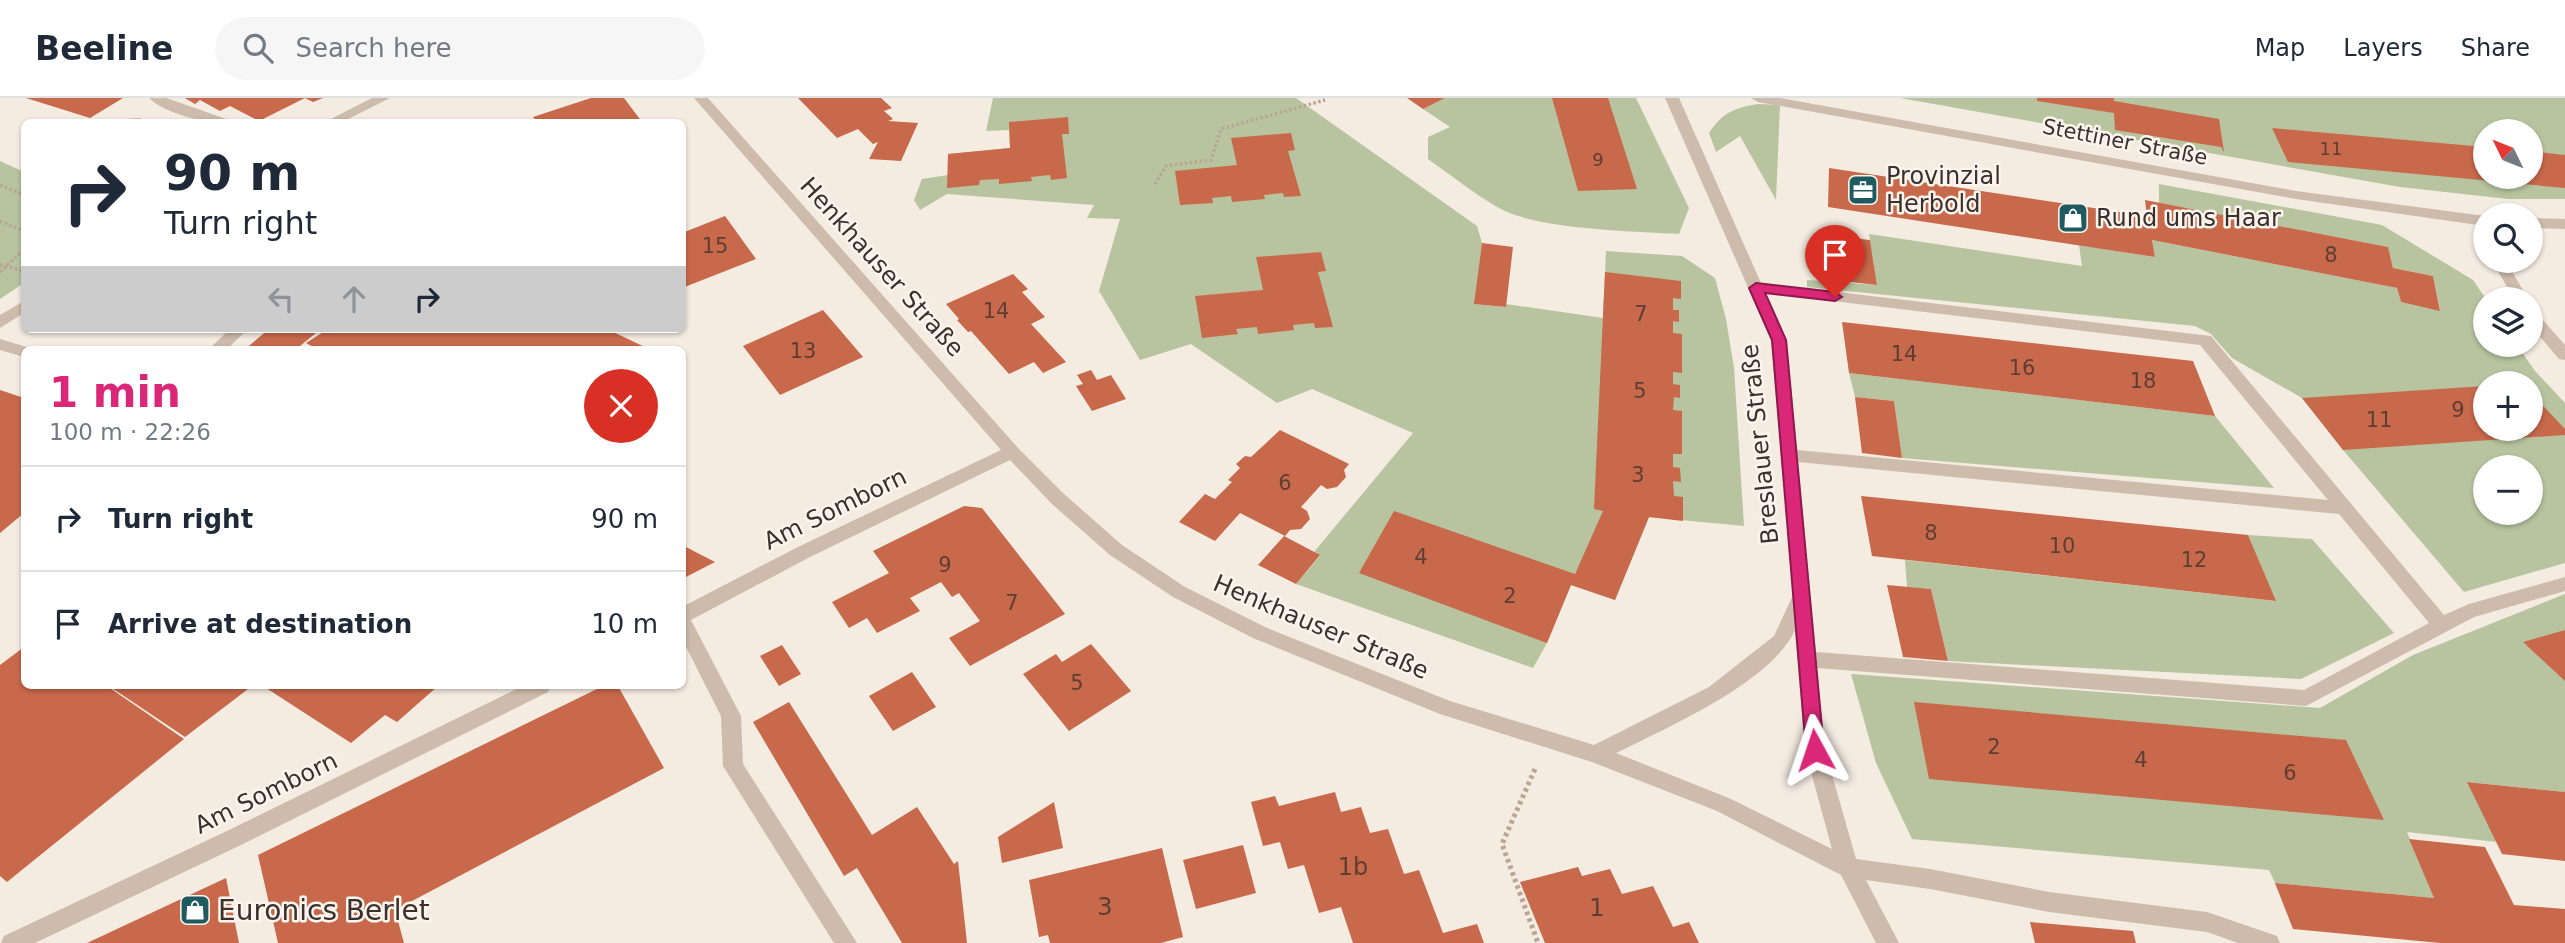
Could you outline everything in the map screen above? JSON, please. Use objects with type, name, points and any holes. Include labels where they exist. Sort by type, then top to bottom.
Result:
[{"type":"street","points":[[156,98],[174,107],[217,119]]},
{"type":"street","points":[[338,119],[383,98]]},
{"type":"street","name":"Henkhauser Straße","points":[[701,98],[1012,452],[1058,499],[1116,550],[1179,592],[1260,633],[1447,708],[1595,754],[1724,805],[1847,868]]},
{"type":"street","name":"Breslauer Straße","points":[[1672,98],[1779,340],[1815,750],[1847,868]]},
{"type":"street","name":"Stettiner Straße","points":[[1758,98],[2295,195],[2473,220]]},
{"type":"street","points":[[2543,224],[2565,225]]},
{"type":"street","points":[[1756,288],[2204,341],[2442,626]]},
{"type":"street","points":[[0,323],[21,308]]},
{"type":"street","points":[[2543,330],[2565,355]]},
{"type":"street","points":[[221,346],[235,333]]},
{"type":"street","points":[[0,344],[21,351]]},
{"type":"street","name":"Am Somborn","points":[[686,616],[804,552],[1012,452]]},
{"type":"street","points":[[1790,455],[2343,508]]},
{"type":"street","points":[[1807,659],[2306,698],[2469,611],[2565,584]]},
{"type":"street","name":"Breslauer Straße","points":[[1595,754],[1716,693],[1781,641],[1802,595]]},
{"type":"street","points":[[686,626],[730,716],[733,766],[846,943]]},
{"type":"street","name":"Am Somborn","points":[[12,943],[248,831],[535,689]]},
{"type":"street","points":[[1847,868],[1888,943]]},
{"type":"street","points":[[1847,868],[1930,879],[2049,902],[2207,922],[2269,943]]},
{"type":"path","points":[[1155,184],[1166,166],[1211,160],[1221,129],[1325,100]]},
{"type":"path","points":[[0,185],[21,194]]},
{"type":"path","points":[[0,221],[21,230]]},
{"type":"path","points":[[0,272],[21,252]]},
{"type":"path","points":[[0,265],[21,270]]},
{"type":"path","points":[[1538,943],[1502,844],[1548,739]]},
{"type":"green space","points":[[993,98],[1296,98],[1477,226],[1482,243],[1475,304],[1505,307],[1506,304],[1603,318],[1606,251],[1682,256],[1715,278],[1726,319],[1734,368],[1744,526],[1649,517],[1615,600],[1571,585],[1547,643],[1533,668],[1296,584],[1320,556],[1314,552],[1413,433],[1312,389],[1277,403],[1191,344],[1140,360],[1099,291],[1120,219],[1087,218],[1094,205],[947,194],[920,210],[914,200],[922,179],[948,175],[948,154],[1010,148],[1009,130],[986,131]]},
{"type":"green space","points":[[1445,98],[1636,98],[1689,208],[1679,234],[1561,225],[1537,221],[1499,208],[1428,159],[1428,137],[1450,127],[1423,109]]},
{"type":"green space","points":[[1900,98],[2565,98],[2565,199],[2508,199],[2400,187]]},
{"type":"green space","points":[[1758,104],[1780,105],[1776,200],[1740,136],[1716,152],[1709,133],[1719,120],[1730,112]]},
{"type":"green space","points":[[0,161],[21,171],[21,285],[0,299]]},
{"type":"green space","points":[[2159,184],[2382,225],[2473,280],[2478,287],[2473,287],[2473,357],[2525,357],[2535,371],[2473,371],[2473,441],[2543,441],[2543,380],[2565,403],[2565,563],[2464,592],[2302,398],[2232,358],[2211,334],[2195,326],[1807,287],[1807,280],[1877,285],[1869,234],[2082,266],[2079,245],[2155,257],[2152,240],[2397,288],[2401,302],[2440,310],[2433,276],[2393,268],[2388,247],[2159,203]]},
{"type":"green space","points":[[1849,373],[2215,416],[2274,488],[1902,458],[1894,401],[1855,397]]},
{"type":"green space","points":[[2248,535],[2312,539],[2394,633],[2301,679],[1948,661],[1931,589],[1907,587],[1905,560],[2275,601]]},
{"type":"green space","points":[[2565,594],[2565,792],[2468,782],[2497,842],[2407,832],[2434,898],[2275,883],[2269,870],[1912,839],[1876,763],[1851,674],[2320,708],[2413,655]]},
{"type":"building","points":[[26,98],[123,98],[90,118]]},
{"type":"building","points":[[185,98],[305,98],[263,119],[255,119],[230,106],[220,111],[200,100],[195,104]]},
{"type":"building","points":[[305,98],[323,98],[313,102]]},
{"type":"building","points":[[591,98],[624,98],[640,119],[535,119],[533,117]]},
{"type":"building","points":[[798,98],[881,98],[892,108],[884,111],[893,119],[888,121],[918,123],[901,161],[869,159],[878,142],[873,144],[858,129],[837,138]]},
{"type":"building","points":[[1407,98],[1445,98],[1423,109]]},
{"type":"building","points":[[1552,98],[1608,98],[1637,189],[1578,191]]},
{"type":"building","points":[[2037,98],[2114,98],[2114,101],[2219,119],[2224,152],[2221,147],[2115,130],[2114,113],[2037,101]]},
{"type":"building","points":[[1068,117],[1069,134],[1062,134],[1067,178],[1051,180],[1050,175],[1031,177],[1032,181],[999,184],[999,179],[980,180],[979,185],[947,188],[948,154],[1010,148],[1009,122]]},
{"type":"building","points":[[2272,128],[2473,146],[2473,179],[2288,162]]},
{"type":"building","points":[[1291,133],[1295,150],[1288,151],[1301,196],[1284,197],[1283,193],[1264,195],[1265,199],[1232,202],[1231,196],[1212,198],[1213,203],[1180,205],[1175,171],[1237,165],[1231,138]]},
{"type":"building","points":[[2543,152],[2565,155],[2565,188],[2543,186]]},
{"type":"building","points":[[1829,168],[2147,216],[2145,200],[2388,247],[2393,268],[2433,276],[2440,311],[2401,302],[2397,288],[2152,240],[2155,257],[1828,207]]},
{"type":"building","points":[[725,216],[756,259],[686,286],[686,231]]},
{"type":"building","points":[[1835,236],[1870,240],[1877,285],[1841,281]]},
{"type":"building","points":[[1482,243],[1513,247],[1506,307],[1474,304]]},
{"type":"building","points":[[1321,252],[1326,271],[1318,272],[1333,327],[1315,328],[1314,323],[1293,325],[1294,330],[1258,334],[1257,327],[1236,329],[1238,334],[1202,338],[1195,296],[1263,290],[1256,257]]},
{"type":"building","points":[[1605,272],[1681,281],[1681,299],[1673,298],[1673,310],[1679,310],[1679,322],[1673,321],[1673,333],[1682,334],[1682,373],[1673,372],[1673,384],[1680,385],[1680,398],[1674,397],[1673,410],[1682,411],[1682,454],[1673,454],[1673,467],[1680,468],[1681,482],[1673,481],[1674,496],[1683,497],[1683,521],[1649,517],[1615,600],[1571,585],[1547,643],[1359,573],[1394,511],[1575,574],[1603,511],[1594,509]]},
{"type":"building","points":[[1013,274],[1028,289],[1022,292],[1045,317],[1031,324],[1066,362],[1043,373],[1034,362],[1009,374],[971,331],[968,332],[957,320],[959,319],[946,304]]},
{"type":"building","points":[[823,310],[863,357],[780,395],[743,346]]},
{"type":"building","points":[[1842,322],[2193,361],[2215,416],[1849,373]]},
{"type":"building","points":[[264,333],[316,333],[300,346],[249,346]]},
{"type":"building","points":[[322,333],[615,333],[643,346],[312,346],[306,343]]},
{"type":"building","points":[[1091,370],[1097,380],[1111,375],[1126,399],[1092,411],[1076,386],[1083,384],[1077,375]]},
{"type":"building","points":[[2473,387],[2473,441],[2476,441],[2343,450],[2302,398]]},
{"type":"building","points":[[0,390],[21,397],[21,516],[0,533]]},
{"type":"building","points":[[1855,397],[1894,401],[1902,458],[1862,453]]},
{"type":"building","points":[[2543,406],[2565,429],[2565,435],[2543,436]]},
{"type":"building","points":[[1280,430],[1349,464],[1344,470],[1346,477],[1337,487],[1327,489],[1321,485],[1301,507],[1307,511],[1310,519],[1301,529],[1290,530],[1285,536],[1240,513],[1215,541],[1179,522],[1205,494],[1215,499],[1232,482],[1228,480],[1240,468],[1236,464],[1245,456],[1251,457]]},
{"type":"building","points":[[1861,496],[2248,535],[2276,601],[1872,556]]},
{"type":"building","points":[[964,506],[982,508],[1065,614],[970,666],[949,638],[980,621],[959,593],[952,597],[941,582],[910,598],[920,611],[877,633],[867,618],[849,628],[832,602],[889,573],[873,551]]},
{"type":"building","points":[[1284,536],[1320,555],[1296,584],[1258,565]]},
{"type":"building","points":[[686,547],[715,562],[686,577]]},
{"type":"building","points":[[1887,585],[1931,589],[1948,661],[1903,657]]},
{"type":"building","points":[[2565,630],[2565,681],[2523,642]]},
{"type":"building","points":[[1091,644],[1131,691],[1069,731],[1023,674],[1056,654],[1062,662]]},
{"type":"building","points":[[782,645],[801,674],[779,686],[760,656]]},
{"type":"building","points":[[21,649],[21,689],[111,689],[184,739],[7,882],[0,876],[0,665]]},
{"type":"building","points":[[912,672],[936,707],[893,731],[869,696]]},
{"type":"building","points":[[113,689],[248,689],[185,737]]},
{"type":"building","points":[[268,689],[435,689],[397,722],[385,715],[351,743]]},
{"type":"building","points":[[597,689],[620,689],[664,768],[395,910],[404,943],[278,943],[258,855]]},
{"type":"building","points":[[789,702],[872,835],[917,807],[954,864],[958,861],[967,943],[902,943],[857,868],[844,876],[753,722]]},
{"type":"building","points":[[1914,702],[2346,740],[2384,820],[1929,779]]},
{"type":"building","points":[[2467,782],[2565,792],[2565,861],[2502,854]]},
{"type":"building","points":[[1335,792],[1341,812],[1361,807],[1370,833],[1388,829],[1404,874],[1419,870],[1443,933],[1477,924],[1484,943],[1353,943],[1341,907],[1319,913],[1304,865],[1288,869],[1280,842],[1263,846],[1251,802],[1275,796],[1279,806]]},
{"type":"building","points":[[1054,802],[1063,848],[1002,863],[998,837]]},
{"type":"building","points":[[2409,839],[2485,847],[2514,905],[2565,909],[2565,943],[2440,943],[2293,929],[2275,883],[2434,898]]},
{"type":"building","points":[[1243,845],[1256,893],[1196,909],[1183,860]]},
{"type":"building","points":[[1162,848],[1183,937],[1161,943],[1050,943],[1048,935],[1039,937],[1029,880]]},
{"type":"building","points":[[1578,867],[1582,876],[1610,869],[1622,894],[1653,886],[1673,927],[1689,922],[1699,943],[1545,943],[1520,882]]},
{"type":"building","name":"Euronics Berlet","points":[[226,878],[239,943],[87,943]]},
{"type":"building","points":[[2030,922],[2133,931],[2136,943],[2035,943]]},
{"type":"place","name":"Provinzial Herbold","points":[[1863,190]]},
{"type":"place","name":"Rund ums Haar","points":[[2073,218]]},
{"type":"place","name":"Euronics Berlet","points":[[195,910]]},
{"type":"route","points":[[1815,750],[1779,340],[1756,288],[1835,297]]}]
